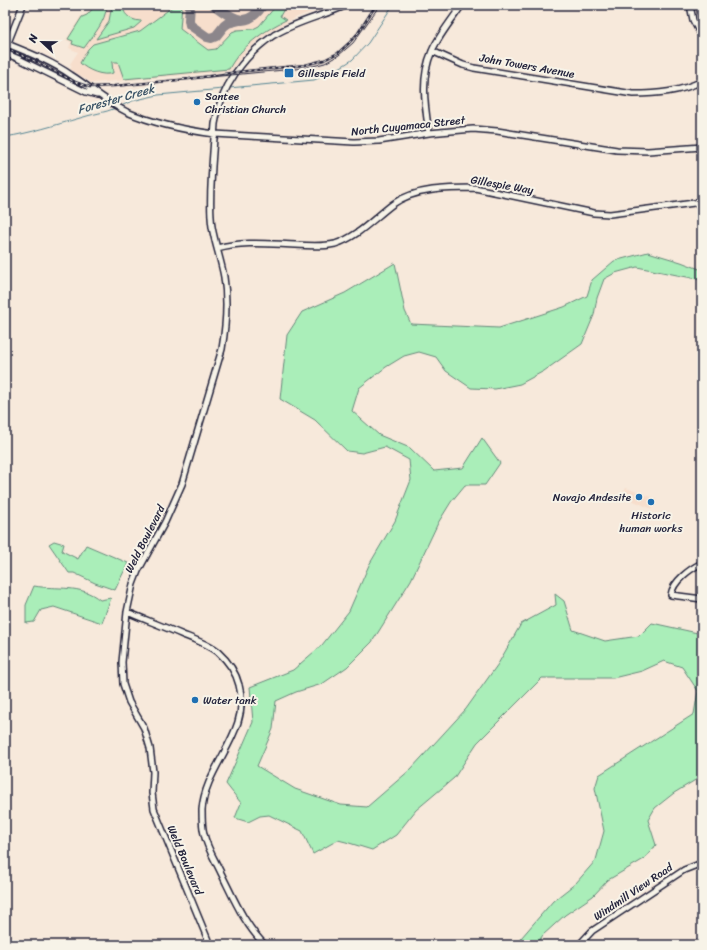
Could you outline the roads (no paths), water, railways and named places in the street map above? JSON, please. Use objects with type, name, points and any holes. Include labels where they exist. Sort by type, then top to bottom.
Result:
[{"type":"main road","points":[[6,46],[24,5]]},
{"type":"main road","name":"Weld Boulevard","points":[[210,945],[154,809],[152,793],[153,772],[150,748],[144,728],[127,698],[123,684],[122,662],[127,612],[138,571],[165,522],[182,484],[222,349],[227,314],[227,294],[212,227],[210,208],[215,134],[217,118],[223,97],[233,78],[250,55],[274,36],[289,27],[347,5]]},
{"type":"main road","points":[[429,133],[424,86],[426,68],[432,51],[462,5]]},
{"type":"main road","points":[[690,5],[693,20],[702,37]]},
{"type":"main road","name":"North Cuyamaca Street","points":[[6,46],[48,62],[88,86],[98,95],[126,111],[170,127],[215,134],[354,142],[379,141],[429,133],[473,129],[617,150],[634,151],[702,147]]},
{"type":"main road","name":"John Towers Avenue","points":[[432,51],[463,65],[474,68],[633,94],[670,92],[689,87],[702,81]]},
{"type":"main road","name":"North Cuyamaca Street","points":[[5,53],[86,92],[98,95]]},
{"type":"main road","name":"Gillespie Way","points":[[217,248],[242,243],[313,246],[335,244],[359,232],[394,203],[423,192],[457,188],[475,188],[594,213],[610,214],[702,202]]},
{"type":"main road","points":[[702,563],[682,577],[672,591],[671,595],[702,599]]},
{"type":"main road","points":[[127,612],[211,647],[226,661],[236,676],[240,688],[240,718],[236,730],[206,789],[202,809],[203,827],[207,843],[242,916],[265,945]]},
{"type":"main road","name":"Windmill View Road","points":[[579,945],[592,932],[677,874],[702,863]]},
{"type":"waterway","name":"Forester Creek","points":[[229,88],[314,80],[331,73],[352,60],[368,43],[393,5]]},
{"type":"waterway","name":"Forester Creek","points":[[121,106],[132,101],[158,95],[223,89]]},
{"type":"waterway","name":"Forester Creek","points":[[5,137],[34,131],[116,108]]},
{"type":"tram line","points":[[189,79],[305,68],[325,63],[339,55],[353,43],[380,5]]},
{"type":"railway","points":[[5,48],[37,62],[75,82],[90,87],[189,79],[305,65],[324,60],[338,53],[349,43],[358,33],[376,5]]},
{"type":"place","name":"Gillespie Field","points":[[289,73]]},
{"type":"place","name":"Santee Christian Church","points":[[197,102]]},
{"type":"place","name":"Navajo Andesite","points":[[639,497]]},
{"type":"place","name":"Historic human works","points":[[651,502]]},
{"type":"place","name":"Water tank","points":[[195,700]]}]
